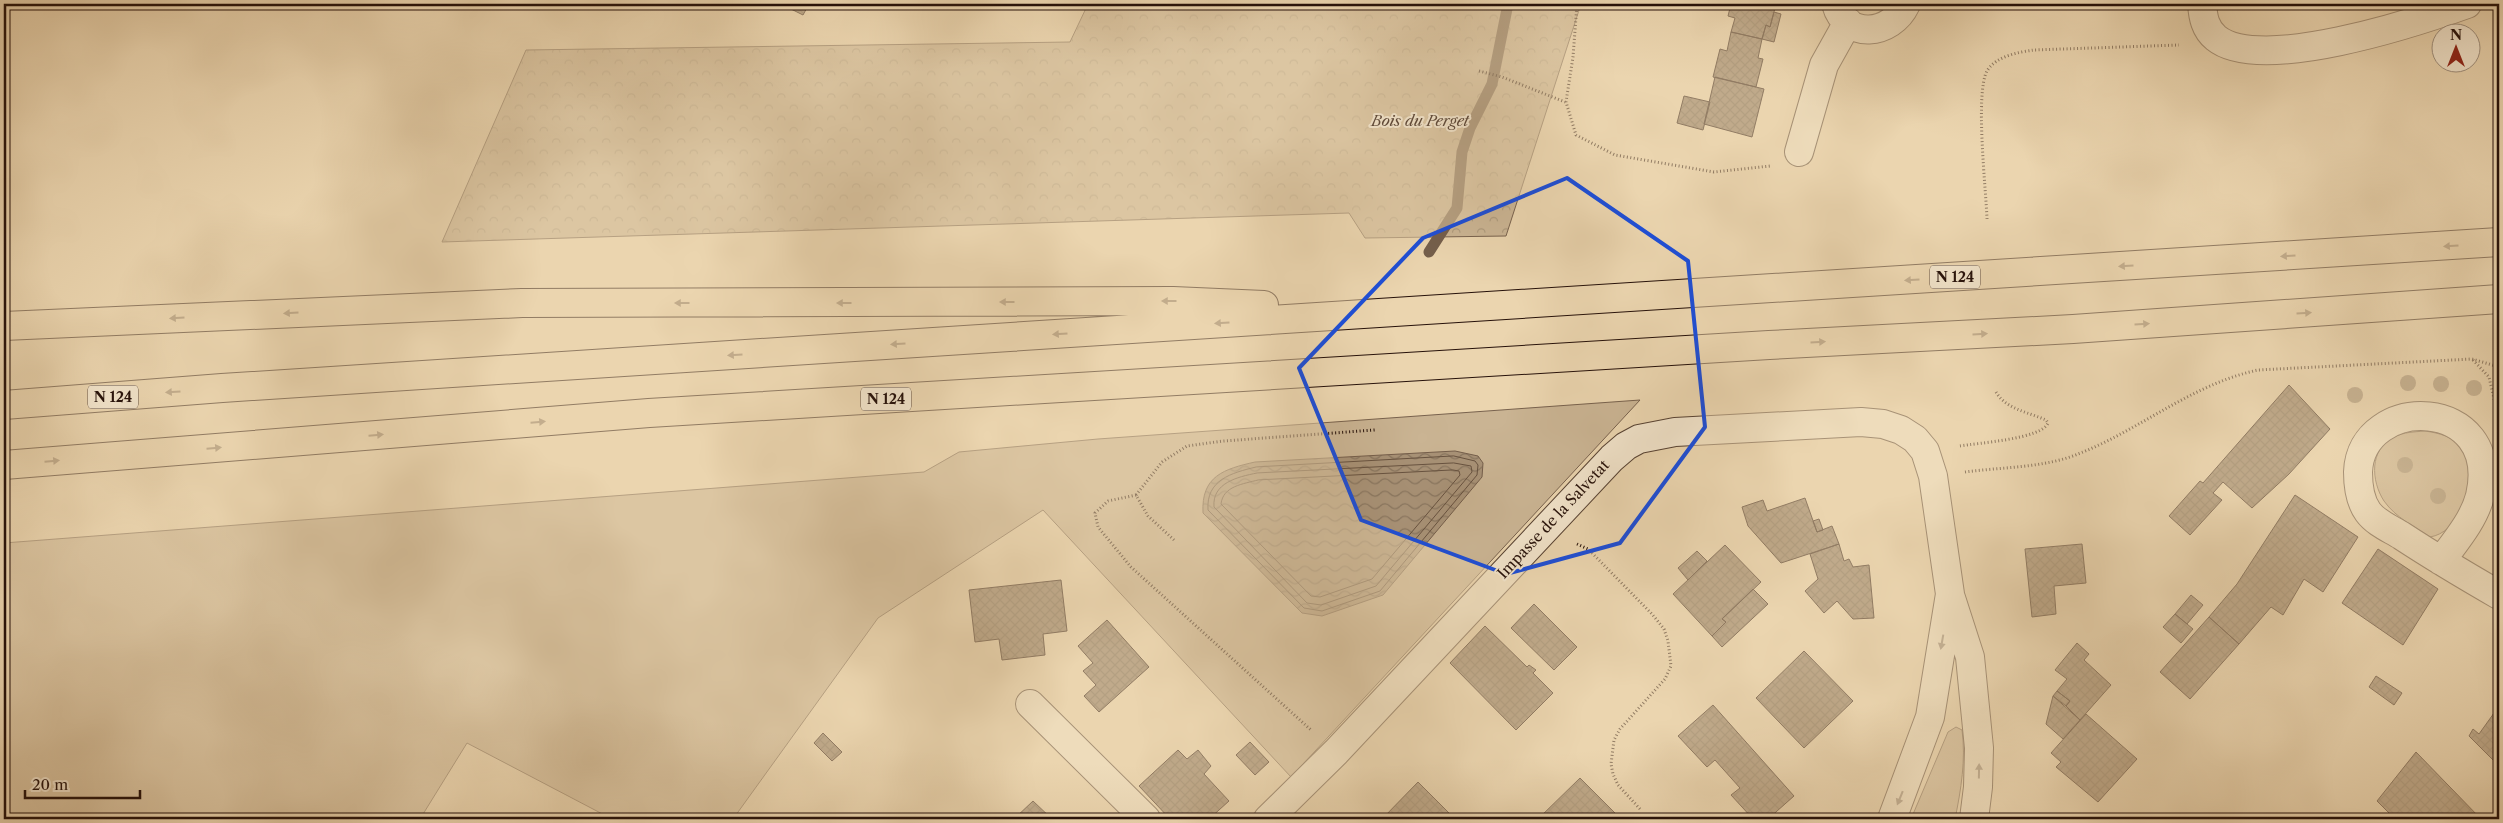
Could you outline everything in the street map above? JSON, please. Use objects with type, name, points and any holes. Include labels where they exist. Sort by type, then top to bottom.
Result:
[{"type":"highway","name":"N 124","points":[[4,405],[222,388],[2499,242]]},
{"type":"highway","name":"N 124","points":[[4,465],[649,413],[1769,344],[2074,329],[2499,299]]},
{"type":"highway","points":[[4,326],[522,303],[1173,301],[1410,311]]},
{"type":"street","points":[[1799,152],[1824,65],[1842,13],[1860,28],[1874,30],[1888,26],[1899,17],[1906,4]]},
{"type":"street","points":[[2202,4],[2205,24],[2216,39],[2237,48],[2256,49],[2318,46],[2349,40],[2467,4]]},
{"type":"street","points":[[2441,561],[2475,510],[2480,497],[2483,471],[2478,446],[2466,430],[2448,420],[2429,416],[2406,418],[2377,432],[2364,448],[2359,466],[2360,495],[2368,511],[2374,518],[2441,561],[2499,595]]},
{"type":"street","name":"Impasse de la Salvetat","points":[[1268,819],[1336,752],[1549,523],[1626,446],[1656,434],[1861,422],[1883,424],[1901,430],[1914,439],[1929,463]]},
{"type":"street","points":[[1929,463],[1950,594],[1970,657],[1979,748],[1978,787],[1974,819]]},
{"type":"street","points":[[1892,819],[1930,717],[1950,594]]},
{"type":"street","points":[[1030,704],[1146,819]]},
{"type":"path","points":[[1577,4],[1573,57],[1566,102],[1576,135],[1615,155],[1714,172],[1777,166],[1799,152]]},
{"type":"path","points":[[1987,219],[1981,94],[1988,70],[1994,63],[2018,52],[2034,50],[2145,48],[2183,45],[2216,39]]},
{"type":"path","points":[[1479,71],[1502,77],[1566,102]]},
{"type":"path","points":[[1929,463],[2051,462],[2076,455],[2098,446],[2212,384],[2250,372],[2472,359],[2499,367]]},
{"type":"path","points":[[2472,359],[2489,377],[2499,419]]},
{"type":"path","points":[[1929,463],[2040,432],[2047,427],[2048,423],[2046,420],[2028,414],[2000,399],[1995,390]]},
{"type":"path","points":[[1336,752],[1275,700],[1131,566],[1098,527],[1095,513],[1108,501],[1136,495],[1162,462],[1186,446],[1223,441],[1375,430]]},
{"type":"path","points":[[1136,495],[1148,516],[1174,540]]},
{"type":"path","points":[[1549,523],[1567,539],[1588,549],[1646,607],[1664,629],[1671,666],[1665,679],[1620,729],[1614,740],[1612,752],[1613,774],[1618,785],[1640,810]]},
{"type":"highlighted area","points":[[1567,178],[1688,261],[1705,427],[1620,543],[1506,574],[1361,520],[1299,368],[1423,238]]},
{"type":"green space","name":"Bois du Perget","points":[[1088,4],[1581,4],[1506,236],[1365,238],[1349,213],[442,242],[526,50],[1070,42]]},
{"type":"green space","points":[[1640,400],[1291,777],[1043,510],[878,618],[733,819],[612,819],[467,743],[420,819],[4,819],[4,543],[924,472],[959,452],[1098,439]]},
{"type":"green space","points":[[2425,431],[2444,436],[2456,443],[2473,472],[2464,502],[2455,521],[2440,534],[2430,537],[2400,517],[2389,507],[2380,493],[2375,475],[2376,457],[2386,442],[2402,434]]},
{"type":"green space","points":[[1956,727],[1962,730],[1963,763],[1955,819],[1911,819],[1948,732]]},
{"type":"water","points":[[1455,451],[1478,456],[1483,463],[1482,477],[1383,595],[1322,616],[1302,613],[1203,513],[1203,500],[1210,482],[1224,471],[1255,462]]},
{"type":"building","points":[[781,4],[809,4],[803,15]]},
{"type":"building","points":[[1731,4],[1776,4],[1770,27],[1766,25],[1762,39],[1731,32],[1735,18],[1728,16]]},
{"type":"building","points":[[1774,12],[1781,14],[1774,42],[1762,39],[1766,25],[1770,27]]},
{"type":"building","points":[[1731,32],[1762,39],[1758,58],[1763,59],[1756,87],[1713,77],[1720,49],[1727,51]]},
{"type":"building","points":[[1715,77],[1764,89],[1752,137],[1704,124]]},
{"type":"building","points":[[1684,96],[1710,102],[1703,130],[1677,123]]},
{"type":"building","points":[[2289,385],[2330,429],[2289,474],[2252,508],[2223,482],[2213,493],[2222,500],[2190,535],[2169,516],[2200,481],[2203,483]]},
{"type":"building","points":[[2295,495],[2358,537],[2323,592],[2304,579],[2283,615],[2271,607],[2239,644],[2209,617],[2237,584]]},
{"type":"building","points":[[1805,498],[1817,532],[1832,526],[1839,544],[1781,563],[1748,526],[1742,507],[1763,500],[1767,511]]},
{"type":"building","points":[[1819,519],[1823,530],[1817,532],[1813,521]]},
{"type":"building","points":[[1839,544],[1844,561],[1849,559],[1853,567],[1869,565],[1874,618],[1853,619],[1837,601],[1824,613],[1805,591],[1818,579],[1810,554]]},
{"type":"building","points":[[2082,544],[2086,583],[2054,586],[2056,614],[2032,617],[2025,549]]},
{"type":"building","points":[[1725,545],[1761,582],[1722,619],[1726,622],[1712,636],[1673,594]]},
{"type":"building","points":[[2378,549],[2438,589],[2403,645],[2342,603]]},
{"type":"building","points":[[1697,551],[1707,561],[1688,580],[1678,568]]},
{"type":"building","points":[[1061,580],[1067,631],[1043,634],[1045,655],[1002,660],[999,639],[975,642],[969,590]]},
{"type":"building","points":[[1753,589],[1768,604],[1722,647],[1712,636],[1726,622],[1722,619]]},
{"type":"building","points":[[2191,595],[2203,605],[2187,624],[2175,614]]},
{"type":"building","points":[[1534,604],[1577,647],[1554,670],[1511,628]]},
{"type":"building","points":[[2175,614],[2193,629],[2181,643],[2163,627]]},
{"type":"building","points":[[2209,617],[2239,644],[2190,699],[2160,672]]},
{"type":"building","points":[[1107,620],[1149,667],[1099,712],[1084,696],[1096,685],[1083,671],[1093,663],[1078,646]]},
{"type":"building","points":[[1485,626],[1527,667],[1529,665],[1536,670],[1533,673],[1553,693],[1516,730],[1450,663]]},
{"type":"building","points":[[2077,643],[2089,654],[2084,660],[2111,685],[2080,720],[2066,706],[2070,701],[2057,691],[2067,679],[2055,670]]},
{"type":"building","points":[[1804,651],[1853,701],[1804,748],[1756,698]]},
{"type":"building","points":[[2376,676],[2402,693],[2394,705],[2369,687]]},
{"type":"building","points":[[2057,691],[2070,701],[2066,706],[2053,696]]},
{"type":"building","points":[[2053,696],[2080,720],[2063,739],[2046,724]]},
{"type":"building","points":[[1713,705],[1794,796],[1768,819],[1753,819],[1731,795],[1740,788],[1715,760],[1707,767],[1678,736]]},
{"type":"building","points":[[2499,706],[2499,766],[2469,736],[2473,729],[2479,734]]},
{"type":"building","points":[[2086,714],[2137,759],[2098,802],[2056,767],[2061,762],[2051,753]]},
{"type":"building","points":[[823,733],[842,752],[832,761],[814,743]]},
{"type":"building","points":[[1250,742],[1269,762],[1255,775],[1236,755]]},
{"type":"building","points":[[1178,750],[1187,759],[1198,750],[1211,766],[1204,774],[1229,801],[1209,819],[1170,819],[1139,786]]},
{"type":"building","points":[[2416,752],[2481,819],[2395,819],[2377,801]]},
{"type":"building","points":[[1580,778],[1621,819],[1538,819]]},
{"type":"building","points":[[1418,782],[1455,819],[1382,819]]},
{"type":"building","points":[[1033,801],[1052,819],[1014,819]]},
{"type":"waterway","points":[[1429,252],[1457,208],[1462,152],[1470,128],[1492,84],[1508,4]]}]
